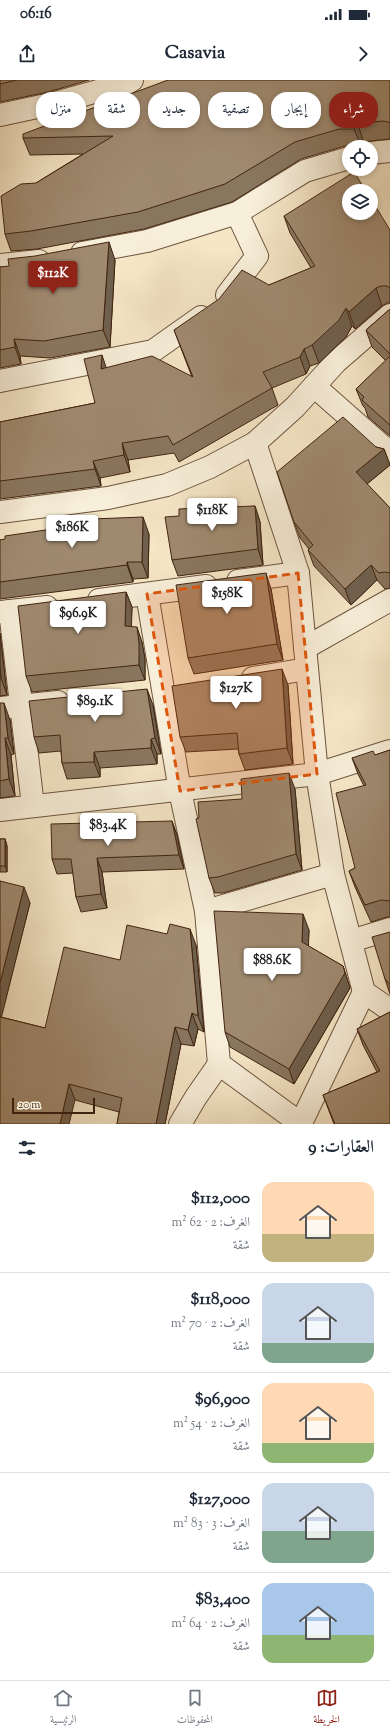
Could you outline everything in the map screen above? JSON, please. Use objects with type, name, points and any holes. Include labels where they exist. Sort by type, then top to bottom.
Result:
[{"type":"street","points":[[0,115],[51,104],[127,83],[132,80]]},
{"type":"street","points":[[378,152],[390,151]]},
{"type":"street","points":[[0,265],[59,257],[147,241],[237,213],[305,171],[342,160]]},
{"type":"street","points":[[0,381],[153,351],[218,306],[258,256],[237,213]]},
{"type":"street","points":[[0,512],[108,498],[167,484],[210,467],[255,443],[295,407],[336,362],[390,315]]},
{"type":"street","points":[[314,386],[390,453]]},
{"type":"street","points":[[219,1064],[301,1124],[364,992],[333,874],[317,774],[298,573],[255,443]]},
{"type":"street","points":[[34,806],[22,706],[5,612],[298,573]]},
{"type":"street","points":[[147,594],[155,692],[180,790],[206,911],[219,1064],[196,1097],[180,1124]]},
{"type":"street","points":[[305,648],[390,600]]},
{"type":"street","points":[[231,681],[307,669]]},
{"type":"street","points":[[155,692],[186,688]]},
{"type":"street","points":[[0,708],[77,700]]},
{"type":"street","points":[[0,810],[317,774],[390,751]]},
{"type":"street","points":[[206,911],[333,874]]},
{"type":"street","points":[[351,940],[390,929]]},
{"type":"street","points":[[364,992],[390,1010]]},
{"type":"highlighted area","points":[[298,573],[317,774],[180,791],[147,594]]},
{"type":"building","points":[[0,80],[17,80],[0,84]]},
{"type":"building","points":[[168,80],[390,80],[390,123],[378,122],[378,92],[329,92],[329,128],[355,128],[354,129],[339,129],[295,142],[225,184],[138,212],[31,231],[5,234],[1,196],[21,184],[36,183],[113,136],[23,138],[23,134],[39,128],[86,128],[86,111],[94,108],[94,128],[140,128],[140,92],[136,92]]},
{"type":"building","points":[[348,176],[357,176],[362,184],[342,184],[342,220],[378,220],[378,210],[390,230],[390,288],[387,286],[381,286],[376,288],[349,312],[346,308],[339,320],[312,345],[304,349],[300,357],[263,372],[272,388],[173,445],[168,436],[122,443],[124,455],[93,461],[95,469],[0,481],[0,422],[95,403],[84,359],[102,355],[101,369],[152,356],[193,377],[174,330],[219,299],[242,270],[269,285],[315,266],[284,216]]},
{"type":"building","points":[[109,242],[103,330],[44,341],[14,339],[15,347],[0,350],[0,267],[9,266],[8,259],[35,256]]},
{"type":"building","points":[[390,309],[390,354],[366,330]]},
{"type":"building","points":[[390,356],[390,425],[362,400],[364,397],[356,389]]},
{"type":"building","points":[[343,417],[376,447],[384,449],[356,472],[390,508],[390,573],[379,573],[371,565],[345,589],[308,550],[313,545],[294,522],[277,472]]},
{"type":"building","points":[[255,506],[258,549],[172,560],[165,517],[179,516],[179,509]]},
{"type":"building","points":[[143,517],[142,562],[127,562],[127,565],[0,582],[0,540],[5,539],[5,536],[93,523],[92,519]]},
{"type":"building","points":[[266,573],[277,644],[188,658],[176,585]]},
{"type":"building","points":[[126,592],[125,626],[137,627],[139,665],[26,676],[18,606]]},
{"type":"building","points":[[282,669],[287,748],[239,754],[237,733],[180,737],[172,686]]},
{"type":"building","points":[[147,689],[155,738],[151,739],[151,748],[94,752],[94,762],[62,763],[60,735],[34,737],[29,701]]},
{"type":"building","points":[[0,703],[4,703],[8,738],[5,738],[9,779],[0,781]]},
{"type":"building","points":[[390,750],[390,901],[381,900],[365,905],[349,871],[355,868],[336,793],[366,785],[352,758],[373,751],[375,755]]},
{"type":"building","points":[[289,773],[296,854],[218,877],[209,878],[196,819],[199,818],[198,802],[242,799],[241,779]]},
{"type":"building","points":[[172,821],[179,855],[97,858],[101,894],[76,897],[71,859],[52,859],[51,824]]},
{"type":"building","points":[[0,839],[5,839],[5,866],[0,866]]},
{"type":"building","points":[[0,881],[24,887],[0,983]]},
{"type":"building","points":[[214,911],[303,914],[302,942],[343,966],[345,973],[289,1069],[225,1032]]},
{"type":"building","points":[[170,924],[190,929],[198,1016],[192,1013],[188,1030],[175,1027],[156,1124],[117,1124],[122,1098],[69,1084],[60,1124],[0,1124],[0,1017],[45,1028],[64,947],[120,960],[127,925],[167,934]]},
{"type":"building","points":[[390,932],[390,984],[385,979],[372,937]]},
{"type":"building","points":[[390,1012],[390,1124],[335,1124],[323,1095],[380,1071],[357,1029]]}]
